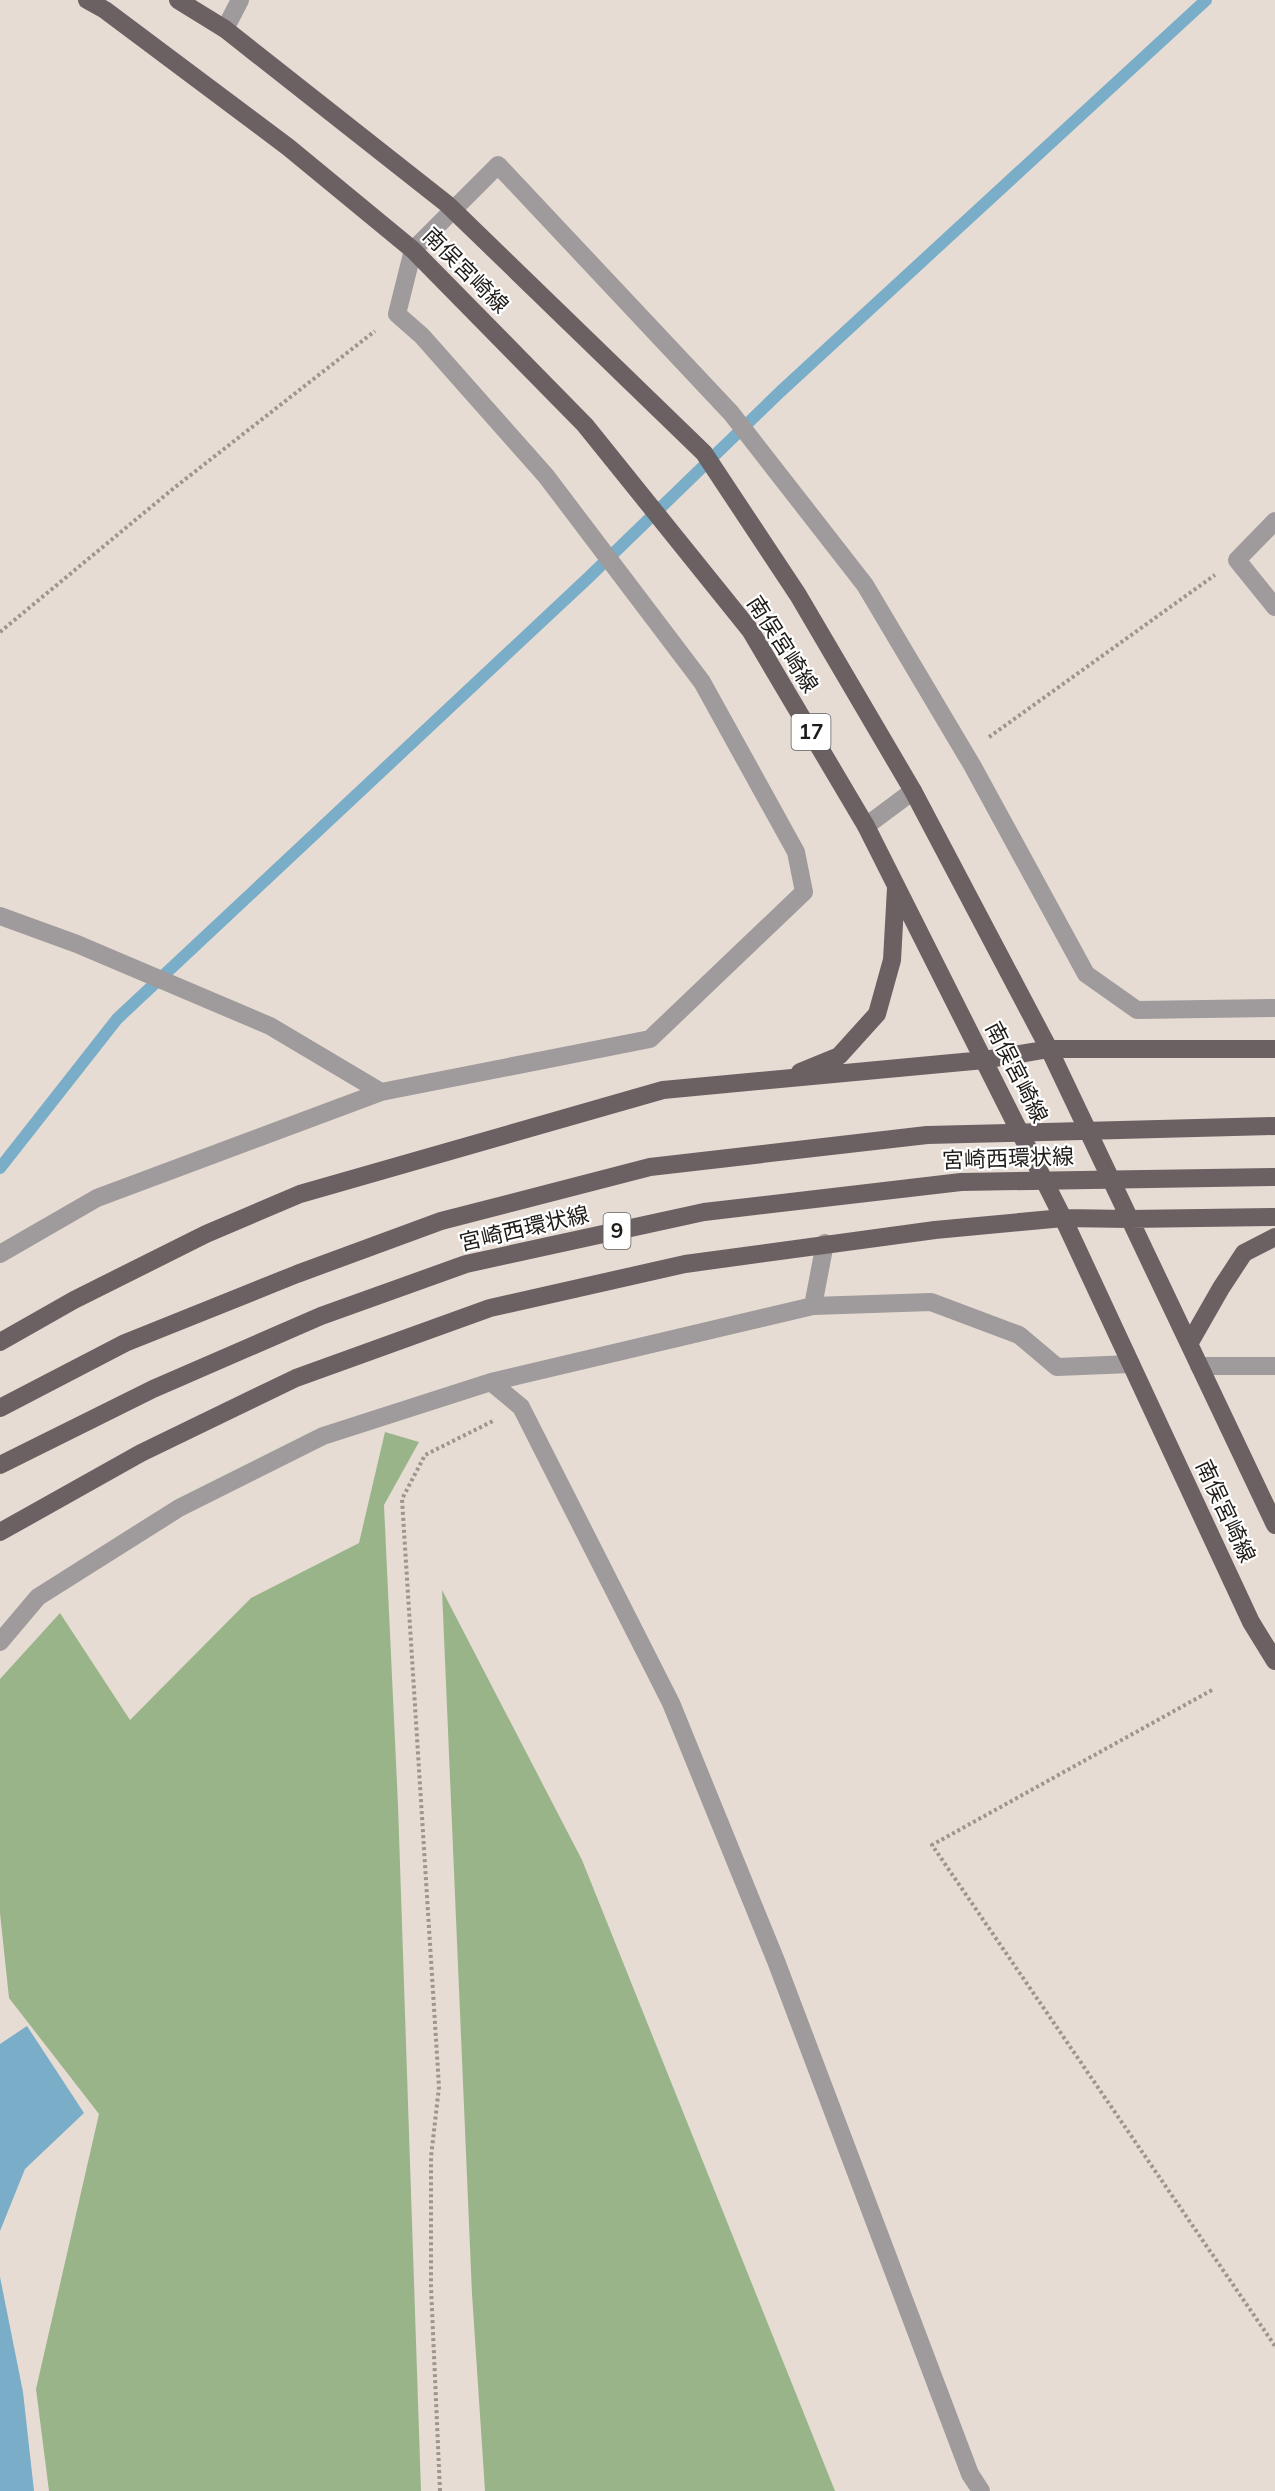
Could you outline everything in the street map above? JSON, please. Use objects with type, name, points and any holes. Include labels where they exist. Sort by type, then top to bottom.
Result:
[{"type":"main road","name":"南俣宮崎線","points":[[87,0],[105,10],[288,147],[413,250],[585,425],[750,630],[866,826],[897,886],[1063,1218],[1251,1622],[1275,1661]]},
{"type":"main road","name":"南俣宮崎線","points":[[178,0],[225,29],[452,210],[704,453],[798,595],[913,791],[1049,1049],[1275,1525]]},
{"type":"main road","points":[[781,1079],[839,1056],[877,1014],[892,960],[897,886]]},
{"type":"main road","points":[[0,1342],[75,1300],[196,1239],[300,1194],[663,1090],[984,1060],[1049,1049],[1275,1049]]},
{"type":"main road","name":"宮崎西環状線","points":[[0,1408],[125,1343],[297,1274],[441,1221],[650,1167],[927,1135],[1275,1126]]},
{"type":"main road","name":"宮崎西環状線","points":[[0,1465],[153,1389],[321,1316],[466,1264],[704,1212],[961,1182],[1275,1177]]},
{"type":"main road","points":[[0,1533],[141,1453],[296,1378],[490,1308],[685,1264],[825,1243],[934,1230],[1063,1218],[1275,1217]]},
{"type":"main road","points":[[1189,1344],[1244,1253],[1275,1238]]},
{"type":"street","points":[[225,29],[240,0]]},
{"type":"street","points":[[0,1254],[98,1198],[381,1092],[650,1039],[804,892],[796,852],[702,682],[546,476],[422,336],[397,314],[413,250],[498,165],[731,413],[865,585],[972,765],[1086,974],[1137,1010],[1275,1008]]},
{"type":"street","points":[[1275,520],[1237,560],[1275,608]]},
{"type":"street","points":[[866,826],[913,791]]},
{"type":"street","points":[[0,916],[77,944],[270,1026],[381,1092]]},
{"type":"street","points":[[813,1306],[825,1243]]},
{"type":"street","points":[[0,1642],[38,1597],[179,1508],[323,1436],[491,1382],[813,1306],[931,1302],[1019,1335],[1057,1367],[1131,1364]]},
{"type":"street","points":[[1199,1366],[1274,1362]]},
{"type":"street","points":[[491,1382],[521,1407],[671,1703],[776,1961],[970,2474],[981,2491]]},
{"type":"path","points":[[0,632],[174,488],[397,314]]},
{"type":"path","points":[[980,743],[1237,560]]},
{"type":"path","points":[[440,2491],[431,2287],[430,2157],[439,2087],[402,1500],[425,1455],[521,1407]]},
{"type":"path","points":[[1212,1690],[932,1845],[1275,2346]]},
{"type":"green space","points":[[385,1432],[419,1442],[384,1505],[398,1805],[421,2491],[49,2491],[36,2389],[99,2114],[9,1998],[0,1913],[0,1679],[60,1613],[130,1720],[251,1598],[359,1543]]},
{"type":"green space","points":[[442,1590],[582,1860],[835,2491],[485,2491],[472,2294]]},
{"type":"water","points":[[27,2026],[84,2113],[25,2169],[0,2231],[0,2044]]},
{"type":"water","points":[[0,2277],[23,2392],[34,2491],[0,2491]]},
{"type":"waterway","points":[[0,1168],[117,1019],[588,578],[780,392],[1206,0]]}]
